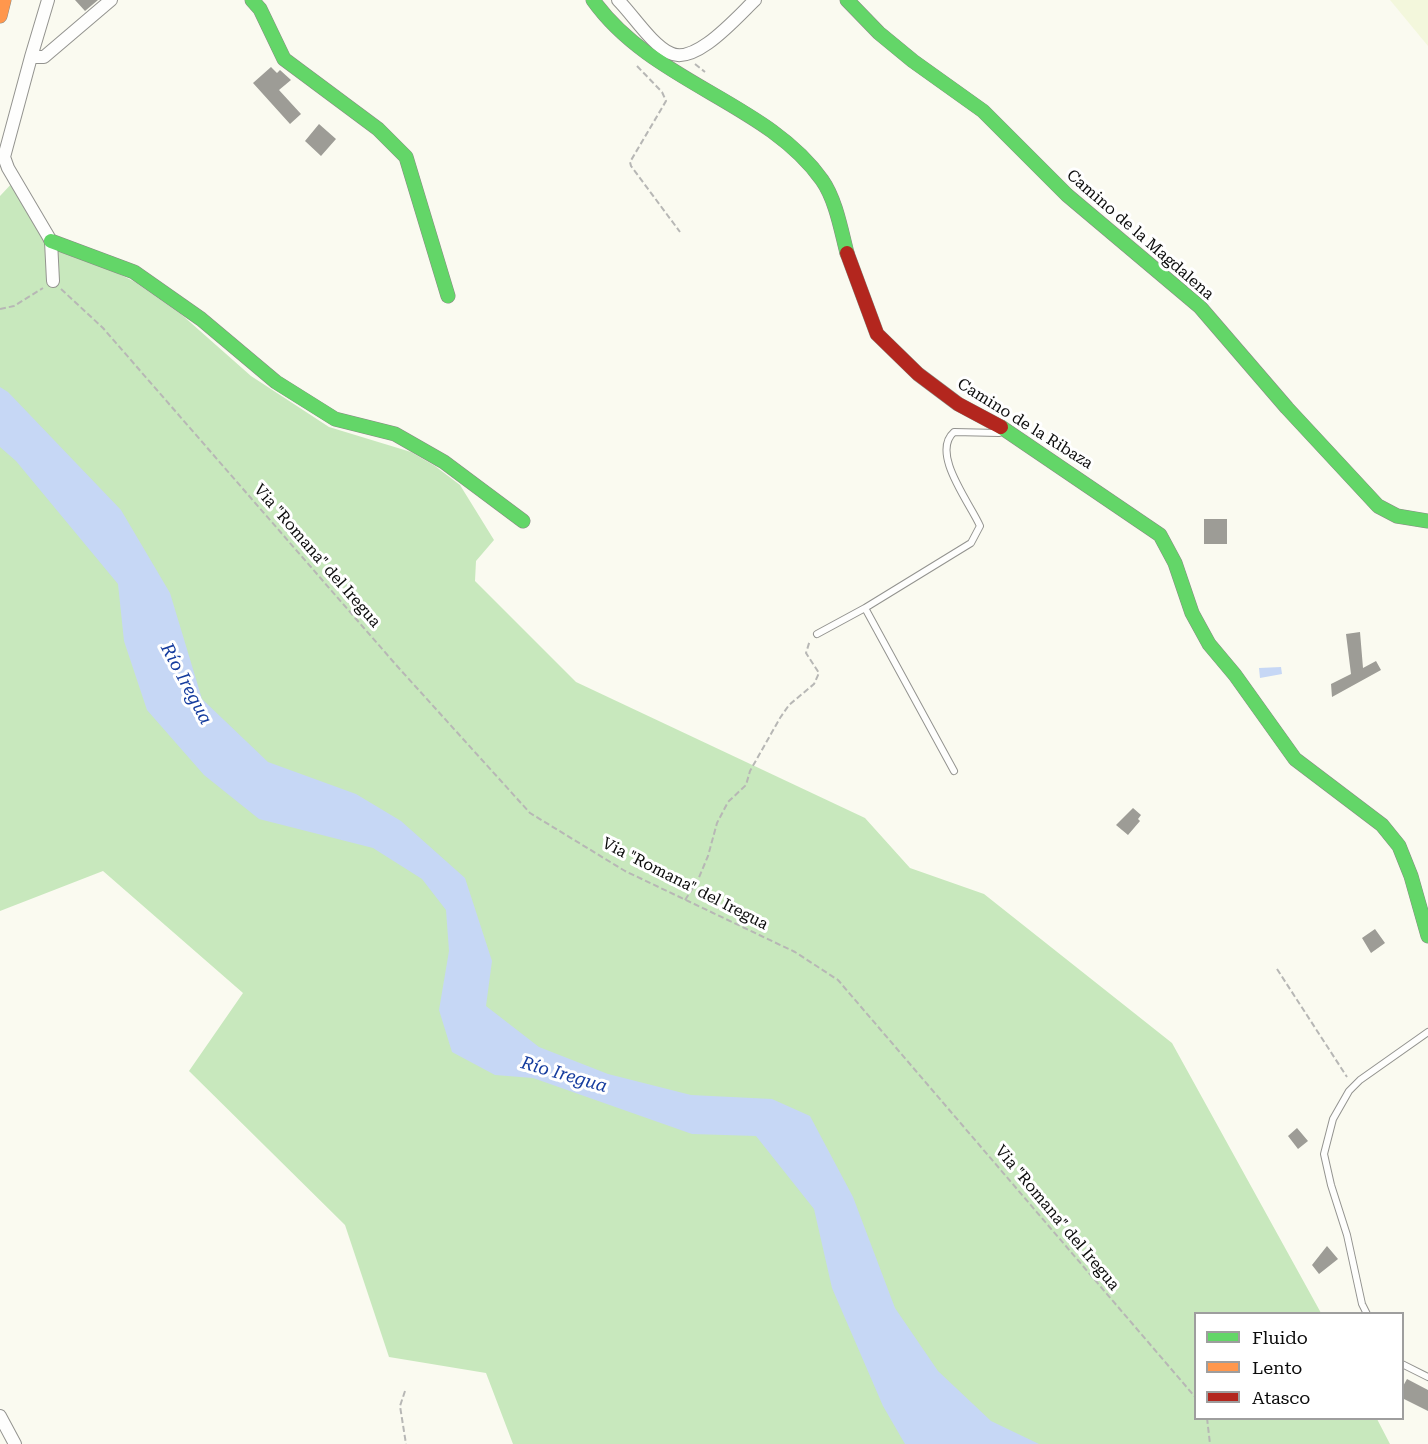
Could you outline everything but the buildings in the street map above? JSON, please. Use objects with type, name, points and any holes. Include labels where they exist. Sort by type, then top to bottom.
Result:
[{"type":"main road","points":[[0,16],[4,0]]},
{"type":"main road","points":[[252,0],[260,9],[284,59],[378,129],[406,157],[448,296]]},
{"type":"main road","name":"Camino de la Ribaza","points":[[593,0],[608,21],[624,36],[675,74],[762,125],[800,155],[823,181],[835,210],[854,277],[877,334],[918,374],[958,404],[1012,433],[1125,508],[1160,535],[1175,562],[1192,613],[1209,644],[1236,675],[1295,759],[1382,825],[1399,846],[1411,876],[1428,936]]},
{"type":"main road","name":"Camino de la Magdalena","points":[[847,0],[879,33],[913,61],[983,111],[1067,195],[1170,279],[1200,307],[1287,408],[1377,506],[1397,516],[1428,521]]},
{"type":"main road","points":[[51,241],[134,272],[201,319],[276,382],[334,419],[395,434],[444,462],[523,521]]},
{"type":"street","points":[[48,0],[4,157],[8,168],[51,241],[53,281]]},
{"type":"street","points":[[31,57],[44,57],[111,0]]},
{"type":"street","points":[[618,0],[670,53],[685,57],[698,51],[755,0]]},
{"type":"street","points":[[0,1416],[15,1444]]},
{"type":"lane","points":[[817,634],[865,608],[971,543],[980,526],[972,507],[951,473],[946,448],[949,437],[954,432],[1012,433]]},
{"type":"lane","points":[[865,608],[954,771]]},
{"type":"lane","points":[[1366,1312],[1362,1304],[1347,1235],[1330,1185],[1324,1154],[1334,1119],[1354,1087],[1428,1032]]},
{"type":"lane","points":[[1404,1365],[1428,1377]]},
{"type":"path","points":[[635,64],[662,92],[666,101],[630,162],[631,166],[680,232]]},
{"type":"path","points":[[0,309],[14,306],[53,281]]},
{"type":"path","name":"Via \"Romana\" del Iregua","points":[[53,281],[103,328],[382,648],[530,813],[626,871],[795,952],[838,980],[1194,1396]]},
{"type":"path","points":[[685,900],[697,882],[708,856],[717,823],[728,802],[746,785],[750,771],[789,705],[814,684],[819,673],[806,653],[807,644],[817,634]]},
{"type":"path","points":[[1277,969],[1354,1087]]},
{"type":"path","points":[[405,1391],[400,1406],[406,1444]]},
{"type":"path","points":[[1207,1420],[1210,1444]]},
{"type":"green space","points":[[1390,0],[1428,0],[1428,46]]},
{"type":"green space","points":[[15,180],[44,236],[135,282],[182,315],[251,376],[329,427],[411,452],[460,485],[494,540],[476,561],[475,581],[576,682],[865,818],[910,868],[984,894],[1172,1043],[1320,1312],[1194,1312],[1194,1420],[1378,1420],[1390,1444],[513,1444],[486,1373],[389,1357],[345,1225],[189,1071],[243,993],[103,871],[0,911],[0,196]]},
{"type":"water","name":"Río Iregua","points":[[0,387],[8,392],[121,510],[170,593],[202,699],[268,762],[356,794],[401,821],[465,878],[492,961],[486,1006],[539,1047],[608,1074],[691,1095],[772,1099],[810,1116],[853,1197],[895,1308],[938,1371],[991,1421],[1039,1444],[905,1444],[883,1406],[832,1288],[814,1209],[756,1136],[692,1134],[533,1078],[495,1075],[452,1052],[439,1010],[449,951],[446,910],[422,879],[373,848],[259,819],[204,775],[147,710],[124,641],[118,584],[16,461],[0,447]]},
{"type":"water","points":[[1281,667],[1282,674],[1260,678],[1259,668]]},
{"type":"traffic: fast","points":[[252,0],[260,9],[284,59],[378,129],[406,157],[448,296]]},
{"type":"traffic: fast","points":[[593,0],[618,28],[646,52],[741,111],[799,153],[827,188],[838,215],[847,253]]},
{"type":"traffic: fast","points":[[847,0],[879,33],[913,61],[983,111],[1067,195],[1200,307],[1287,408],[1378,506],[1397,516],[1428,521]]},
{"type":"traffic: fast","points":[[51,241],[134,272],[201,319],[276,382],[335,419],[395,434],[444,462],[523,521]]},
{"type":"traffic: fast","points":[[1001,427],[1160,535],[1175,563],[1192,613],[1209,644],[1235,675],[1295,759],[1382,825],[1399,846],[1411,876],[1428,936]]},
{"type":"traffic: slow","points":[[0,16],[4,0]]},
{"type":"traffic: jam","points":[[847,253],[877,334],[918,374],[958,404],[1001,427]]}]
